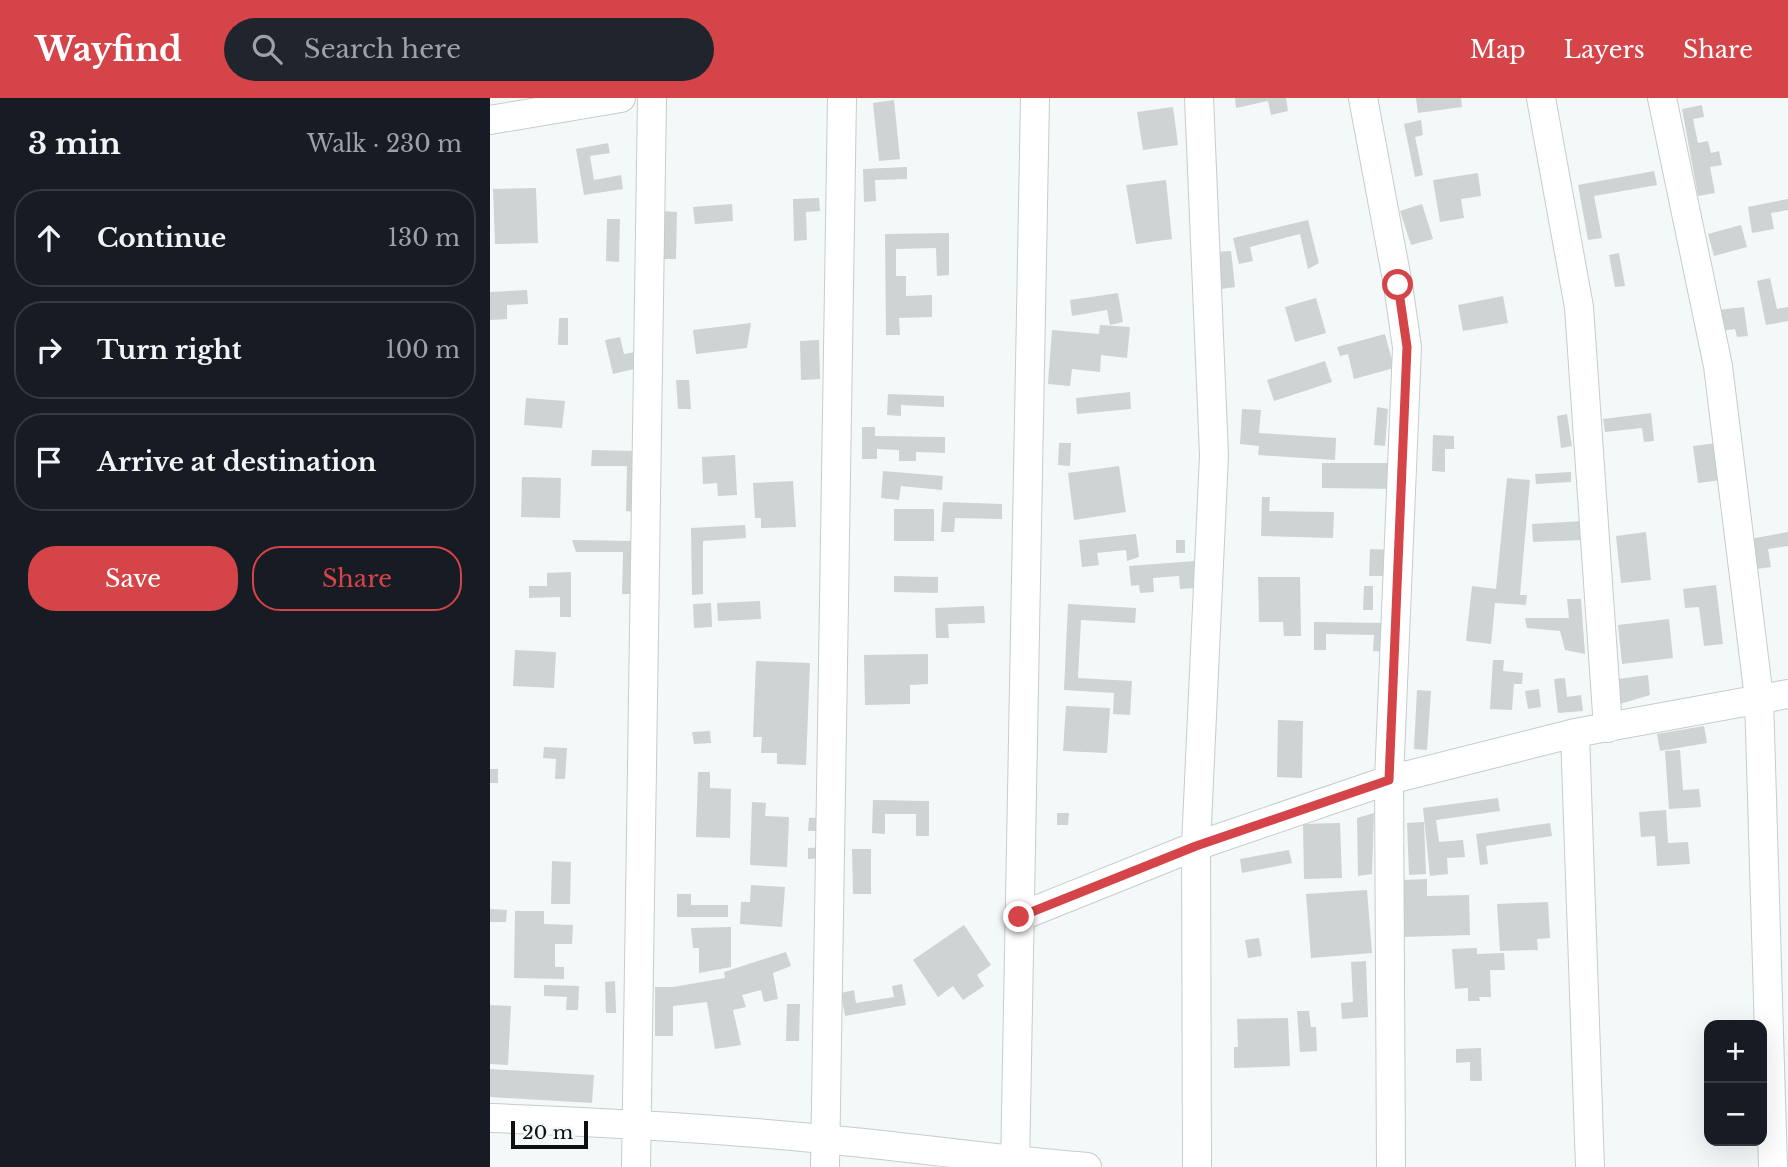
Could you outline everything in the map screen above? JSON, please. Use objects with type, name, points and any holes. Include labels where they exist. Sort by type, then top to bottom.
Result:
[{"type":"street","points":[[490,120],[621,98]]},
{"type":"street","points":[[636,1167],[652,98]]},
{"type":"street","points":[[825,1167],[842,98]]},
{"type":"street","points":[[1015,1164],[1035,98]]},
{"type":"street","points":[[1197,1167],[1196,846],[1214,455],[1199,98]]},
{"type":"street","points":[[1363,98],[1407,347],[1389,780],[1391,1167]]},
{"type":"street","points":[[1541,98],[1579,307],[1608,728]]},
{"type":"street","points":[[1662,98],[1718,366],[1759,698],[1773,1167]]},
{"type":"street","points":[[1019,917],[1196,846],[1389,780],[1575,733],[1788,694]]},
{"type":"street","points":[[1575,733],[1590,1167]]},
{"type":"street","points":[[490,1118],[638,1123],[825,1139],[1015,1164],[1087,1167]]},
{"type":"building","points":[[1235,98],[1286,98],[1288,111],[1271,115],[1268,101],[1236,108]]},
{"type":"building","points":[[1416,98],[1461,98],[1462,107],[1418,113]]},
{"type":"building","points":[[894,100],[900,159],[879,161],[873,103]]},
{"type":"building","points":[[1702,105],[1704,117],[1693,119],[1698,143],[1708,141],[1711,153],[1719,151],[1722,165],[1710,167],[1715,193],[1698,196],[1682,109]]},
{"type":"building","points":[[1173,107],[1178,145],[1143,150],[1137,112]]},
{"type":"building","points":[[1421,120],[1423,135],[1415,137],[1423,175],[1415,177],[1404,124]]},
{"type":"building","points":[[608,143],[610,153],[590,156],[594,180],[621,175],[623,189],[584,195],[576,149]]},
{"type":"building","points":[[907,167],[907,179],[875,180],[876,201],[864,202],[863,169]]},
{"type":"building","points":[[1654,171],[1657,185],[1594,196],[1602,238],[1588,240],[1578,185]]},
{"type":"building","points":[[1478,173],[1481,196],[1461,199],[1464,218],[1440,222],[1433,180]]},
{"type":"building","points":[[1166,180],[1172,239],[1136,244],[1126,185]]},
{"type":"building","points":[[536,188],[538,243],[495,244],[493,189]]},
{"type":"building","points":[[819,198],[820,211],[806,212],[807,240],[794,241],[793,199]]},
{"type":"building","points":[[1788,199],[1788,210],[1771,213],[1774,229],[1752,233],[1748,207]]},
{"type":"building","points":[[732,204],[733,221],[695,224],[693,207]]},
{"type":"building","points":[[1422,204],[1433,239],[1411,245],[1400,211]]},
{"type":"building","points":[[661,211],[677,212],[676,259],[660,259]]},
{"type":"building","points":[[607,219],[620,219],[619,262],[606,261]]},
{"type":"building","points":[[1308,220],[1319,263],[1308,269],[1300,234],[1250,247],[1253,261],[1239,264],[1233,238]]},
{"type":"building","points":[[1741,225],[1747,247],[1714,256],[1708,234]]},
{"type":"building","points":[[949,233],[949,275],[937,276],[936,248],[896,249],[896,276],[906,276],[906,296],[932,295],[932,317],[899,318],[900,335],[886,335],[885,234]]},
{"type":"building","points":[[1231,251],[1235,287],[1221,289],[1216,252]]},
{"type":"building","points":[[1619,253],[1625,286],[1615,287],[1609,255]]},
{"type":"building","points":[[1770,278],[1777,309],[1788,307],[1788,321],[1766,325],[1757,281]]},
{"type":"building","points":[[527,290],[528,304],[507,305],[507,319],[490,320],[490,292]]},
{"type":"building","points":[[1118,293],[1123,322],[1110,325],[1107,310],[1072,316],[1070,300]]},
{"type":"building","points":[[1503,296],[1508,323],[1463,331],[1458,305]]},
{"type":"building","points":[[1316,298],[1326,333],[1295,342],[1285,307]]},
{"type":"building","points":[[1744,307],[1748,336],[1737,337],[1735,329],[1721,331],[1718,310]]},
{"type":"building","points":[[559,318],[568,318],[568,345],[558,345]]},
{"type":"building","points":[[751,323],[747,348],[696,354],[693,330]]},
{"type":"building","points":[[1100,325],[1130,327],[1127,358],[1101,355],[1100,372],[1072,369],[1070,386],[1048,384],[1052,330],[1099,334]]},
{"type":"building","points":[[1385,334],[1394,368],[1354,379],[1348,354],[1340,356],[1337,347]]},
{"type":"building","points":[[620,337],[624,354],[635,352],[638,368],[613,374],[605,340]]},
{"type":"building","points":[[819,340],[820,379],[801,380],[800,341]]},
{"type":"building","points":[[1325,361],[1332,382],[1274,401],[1267,380]]},
{"type":"building","points":[[676,380],[689,380],[691,409],[678,409]]},
{"type":"building","points":[[1130,392],[1131,409],[1077,414],[1076,398]]},
{"type":"building","points":[[888,394],[944,396],[944,407],[901,405],[901,416],[887,415]]},
{"type":"building","points":[[526,398],[565,401],[562,428],[524,425]]},
{"type":"building","points":[[1377,407],[1388,409],[1385,446],[1374,445]]},
{"type":"building","points":[[1242,409],[1261,410],[1259,433],[1336,438],[1335,460],[1258,455],[1259,446],[1240,444]]},
{"type":"building","points":[[1651,413],[1654,441],[1644,442],[1642,428],[1605,432],[1603,419]]},
{"type":"building","points":[[1567,414],[1572,446],[1561,448],[1557,416]]},
{"type":"building","points":[[862,427],[875,427],[875,436],[945,437],[945,453],[916,452],[916,461],[899,461],[899,450],[877,449],[877,459],[862,459]]},
{"type":"building","points":[[1433,435],[1454,436],[1454,449],[1445,449],[1445,472],[1432,471]]},
{"type":"building","points":[[1059,443],[1071,443],[1070,466],[1058,465]]},
{"type":"building","points":[[1717,443],[1722,480],[1698,483],[1693,446]]},
{"type":"building","points":[[592,450],[636,451],[635,512],[626,511],[627,466],[591,466]]},
{"type":"building","points":[[735,455],[737,495],[718,496],[717,483],[703,484],[702,457]]},
{"type":"building","points":[[1322,463],[1397,463],[1398,489],[1322,488]]},
{"type":"building","points":[[1119,466],[1126,512],[1074,520],[1068,473]]},
{"type":"building","points":[[883,471],[943,476],[942,490],[901,486],[899,500],[881,498]]},
{"type":"building","points":[[1571,472],[1571,482],[1536,484],[1535,474]]},
{"type":"building","points":[[522,477],[561,478],[560,518],[521,517]]},
{"type":"building","points":[[1507,478],[1530,480],[1520,595],[1527,595],[1526,605],[1495,603],[1491,644],[1466,641],[1472,586],[1496,589]]},
{"type":"building","points":[[793,481],[796,527],[761,528],[761,518],[755,518],[753,483]]},
{"type":"building","points":[[1262,497],[1270,497],[1269,511],[1334,512],[1333,538],[1261,536]]},
{"type":"building","points":[[943,502],[1002,504],[1002,519],[955,518],[954,532],[941,532]]},
{"type":"building","points":[[894,509],[934,509],[934,541],[894,541]]},
{"type":"building","points":[[1583,521],[1584,540],[1533,542],[1532,524]]},
{"type":"building","points":[[745,525],[746,538],[703,541],[703,594],[692,595],[691,528]]},
{"type":"building","points":[[1646,532],[1651,580],[1621,583],[1616,536]]},
{"type":"building","points":[[1788,532],[1788,546],[1768,549],[1771,567],[1756,569],[1750,539]]},
{"type":"building","points":[[1136,534],[1139,557],[1127,561],[1126,550],[1097,553],[1099,565],[1082,567],[1079,540]]},
{"type":"building","points":[[572,540],[633,541],[632,594],[622,594],[623,552],[576,552]]},
{"type":"building","points":[[1176,540],[1185,540],[1185,553],[1176,553]]},
{"type":"building","points":[[1370,549],[1397,550],[1397,563],[1384,563],[1384,576],[1369,576]]},
{"type":"building","points":[[1195,561],[1198,588],[1180,589],[1179,576],[1153,578],[1154,592],[1140,593],[1139,585],[1131,586],[1129,566]]},
{"type":"building","points":[[571,572],[571,617],[560,617],[560,597],[529,598],[529,586],[547,586],[547,573]]},
{"type":"building","points":[[894,576],[938,577],[938,593],[894,592]]},
{"type":"building","points":[[1258,577],[1300,577],[1301,636],[1284,636],[1283,622],[1259,622]]},
{"type":"building","points":[[1716,585],[1723,644],[1704,646],[1699,607],[1685,608],[1683,589]]},
{"type":"building","points":[[1364,586],[1373,586],[1373,610],[1363,610]]},
{"type":"building","points":[[1567,599],[1581,599],[1585,654],[1565,650],[1560,631],[1527,628],[1525,618],[1569,618]]},
{"type":"building","points":[[760,601],[761,619],[718,621],[717,603]]},
{"type":"building","points":[[711,603],[712,627],[694,628],[693,604]]},
{"type":"building","points":[[1068,604],[1136,608],[1135,623],[1081,620],[1078,678],[1132,681],[1130,715],[1113,714],[1114,693],[1064,690]]},
{"type":"building","points":[[984,606],[985,623],[948,624],[949,638],[936,638],[935,608]]},
{"type":"building","points":[[1669,619],[1673,658],[1622,664],[1618,625]]},
{"type":"building","points":[[1314,622],[1386,623],[1386,652],[1373,651],[1374,635],[1326,634],[1326,650],[1314,650]]},
{"type":"building","points":[[515,650],[556,652],[554,688],[513,686]]},
{"type":"building","points":[[928,654],[928,684],[910,685],[910,704],[865,705],[864,655]]},
{"type":"building","points":[[1493,660],[1504,660],[1503,671],[1523,673],[1522,684],[1514,684],[1512,710],[1490,709]]},
{"type":"building","points":[[756,661],[810,663],[806,765],[777,764],[777,753],[761,753],[762,737],[753,737]]},
{"type":"building","points":[[1648,675],[1650,695],[1620,704],[1618,679]]},
{"type":"building","points":[[1565,678],[1567,697],[1581,695],[1583,711],[1558,713],[1554,679]]},
{"type":"building","points":[[1539,689],[1541,707],[1528,709],[1525,691]]},
{"type":"building","points":[[1417,690],[1431,691],[1427,750],[1414,749]]},
{"type":"building","points":[[1066,706],[1110,708],[1107,753],[1063,751]]},
{"type":"building","points":[[1278,720],[1303,721],[1302,778],[1277,777]]},
{"type":"building","points":[[1704,726],[1707,743],[1660,751],[1657,734]]},
{"type":"building","points":[[710,731],[711,743],[694,744],[692,732]]},
{"type":"building","points":[[544,747],[567,748],[565,779],[555,779],[556,759],[543,758]]},
{"type":"building","points":[[1680,750],[1683,790],[1699,789],[1701,807],[1669,809],[1665,751]]},
{"type":"building","points":[[490,769],[498,769],[498,783],[490,783]]},
{"type":"building","points":[[698,772],[710,772],[710,788],[731,789],[730,838],[696,837]]},
{"type":"building","points":[[1498,798],[1500,811],[1436,820],[1439,842],[1463,840],[1465,857],[1447,858],[1448,874],[1430,876],[1423,808]]},
{"type":"building","points":[[873,800],[929,801],[929,836],[916,836],[916,814],[885,814],[885,834],[872,833]]},
{"type":"building","points":[[752,802],[766,803],[765,816],[789,817],[787,867],[750,865]]},
{"type":"building","points":[[1666,810],[1668,843],[1688,842],[1690,864],[1657,866],[1655,836],[1641,837],[1639,812]]},
{"type":"building","points":[[1057,813],[1069,813],[1068,825],[1057,825]]},
{"type":"building","points":[[1374,813],[1372,874],[1358,876],[1357,818]]},
{"type":"building","points":[[825,817],[825,831],[808,831],[809,818]]},
{"type":"building","points":[[1424,822],[1426,874],[1409,875],[1407,823]]},
{"type":"building","points":[[1340,823],[1342,878],[1304,879],[1303,824]]},
{"type":"building","points":[[1550,823],[1552,836],[1486,846],[1488,864],[1480,865],[1476,834]]},
{"type":"building","points":[[824,847],[825,858],[808,859],[808,848]]},
{"type":"building","points":[[852,849],[871,849],[871,894],[853,894]]},
{"type":"building","points":[[1289,850],[1292,863],[1242,873],[1240,859]]},
{"type":"building","points":[[552,861],[571,862],[570,904],[551,904]]},
{"type":"building","points":[[1427,879],[1427,896],[1469,895],[1470,935],[1403,937],[1402,880]]},
{"type":"building","points":[[751,885],[785,887],[782,927],[740,924],[741,902],[750,902]]},
{"type":"building","points":[[1367,890],[1372,953],[1311,958],[1306,894]]},
{"type":"building","points":[[677,894],[691,894],[691,905],[728,905],[728,917],[677,917]]},
{"type":"building","points":[[1548,902],[1550,938],[1537,939],[1538,950],[1500,951],[1497,904]]},
{"type":"building","points":[[490,909],[507,910],[506,922],[490,922]]},
{"type":"building","points":[[515,911],[544,911],[544,924],[573,925],[572,944],[555,944],[555,967],[564,967],[564,979],[514,978]]},
{"type":"building","points":[[964,925],[991,965],[977,975],[984,986],[963,1000],[953,986],[938,997],[913,960]]},
{"type":"building","points":[[731,927],[731,967],[699,973],[699,948],[693,948],[691,928]]},
{"type":"building","points":[[1259,938],[1262,956],[1248,958],[1245,940]]},
{"type":"building","points":[[1477,948],[1477,954],[1504,953],[1505,970],[1490,970],[1491,997],[1468,1001],[1468,988],[1455,989],[1452,949]]},
{"type":"building","points":[[786,952],[791,966],[773,973],[778,999],[764,1002],[761,990],[742,995],[746,1007],[733,1010],[741,1045],[715,1049],[707,1002],[673,1006],[673,1036],[655,1036],[655,987],[673,987],[725,978],[724,972]]},
{"type":"building","points":[[1366,961],[1368,1017],[1342,1019],[1341,1003],[1353,1002],[1351,962]]},
{"type":"building","points":[[615,981],[616,1013],[606,1013],[605,982]]},
{"type":"building","points":[[902,984],[906,1005],[845,1016],[841,993],[854,990],[856,1003],[894,997],[892,986]]},
{"type":"building","points":[[544,985],[579,986],[578,1010],[566,1010],[567,997],[544,996]]},
{"type":"building","points":[[787,1004],[800,1004],[799,1041],[786,1041]]},
{"type":"building","points":[[490,1005],[511,1006],[508,1065],[490,1064]]},
{"type":"building","points":[[1297,1011],[1309,1011],[1311,1027],[1316,1027],[1317,1051],[1300,1052]]},
{"type":"building","points":[[1288,1018],[1290,1066],[1234,1068],[1234,1047],[1238,1047],[1237,1019]]},
{"type":"building","points":[[1481,1048],[1482,1081],[1470,1081],[1470,1062],[1456,1063],[1456,1049]]},
{"type":"building","points":[[490,1069],[594,1075],[592,1103],[490,1097]]},
{"type":"route","points":[[1019,917],[1196,846],[1389,780],[1407,347],[1398,285]]}]
